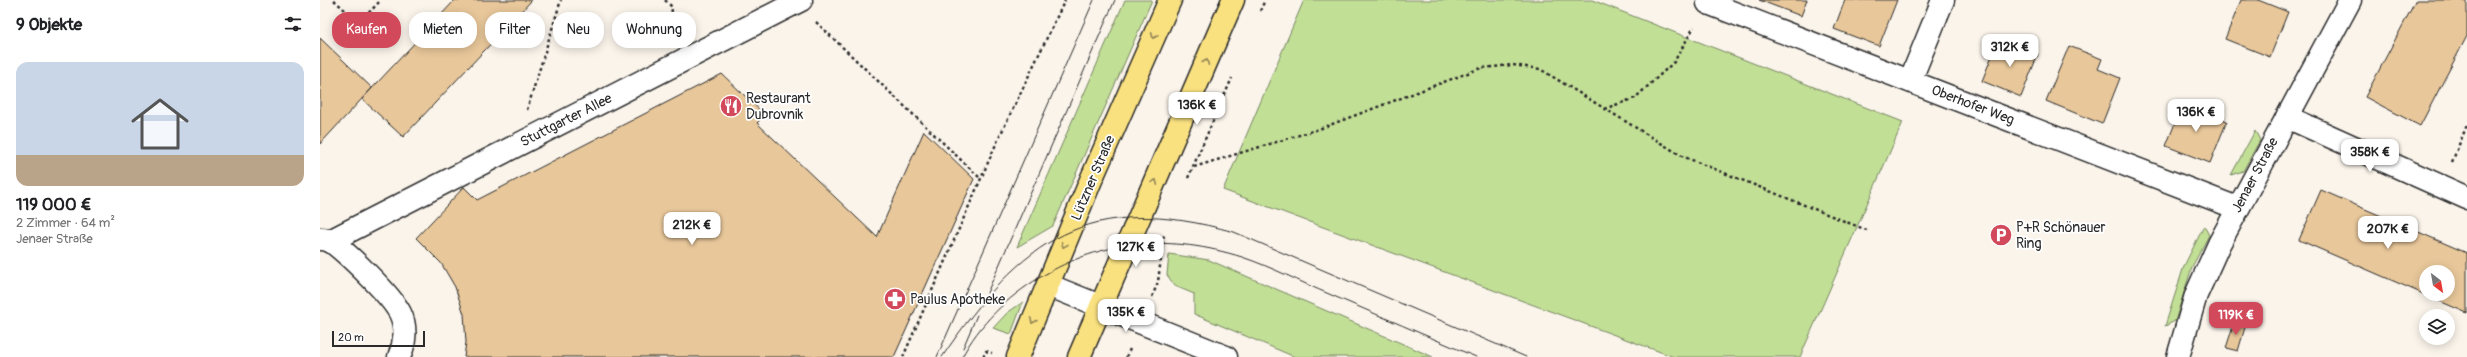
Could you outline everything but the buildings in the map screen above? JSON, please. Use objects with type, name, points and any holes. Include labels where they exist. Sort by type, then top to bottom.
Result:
[{"type":"main road","name":"Lützner Straße","points":[[1018,357],[1091,180],[1170,0]]},
{"type":"main road","points":[[1079,357],[1233,0]]},
{"type":"street","points":[[1910,81],[1943,0]]},
{"type":"street","name":"Jenaer Straße","points":[[2178,357],[2196,296],[2238,208],[2350,0]]},
{"type":"street","name":"Stuttgarter Allee","points":[[399,357],[404,346],[404,325],[400,312],[376,283],[325,240],[515,146],[798,1]]},
{"type":"street","name":"Oberhofer Weg","points":[[1708,3],[2238,208]]},
{"type":"street","points":[[2287,117],[2467,198]]},
{"type":"street","points":[[1048,285],[1101,305],[1226,357]]},
{"type":"path","points":[[334,0],[358,23],[381,0]]},
{"type":"path","points":[[515,146],[561,0]]},
{"type":"path","points":[[665,0],[672,7],[667,68]]},
{"type":"path","points":[[903,357],[981,179],[1065,0]]},
{"type":"path","points":[[1259,14],[1265,0]]},
{"type":"path","points":[[798,1],[981,179]]},
{"type":"path","points":[[1604,109],[1635,98],[1674,62],[1708,3]]},
{"type":"path","points":[[1194,167],[1319,129],[1481,68],[1513,65],[1540,69],[1682,156],[1869,231]]},
{"type":"path","points":[[1187,181],[1234,73]]},
{"type":"path","points":[[2441,186],[2467,125]]},
{"type":"path","points":[[1158,282],[1161,243],[1165,230]]},
{"type":"path","points":[[983,357],[986,351]]},
{"type":"green space","points":[[1125,0],[1152,0],[1053,226],[1017,247]]},
{"type":"green space","points":[[1304,0],[1592,0],[1903,122],[1800,357],[1674,357],[1223,190]]},
{"type":"green space","points":[[2255,131],[2260,140],[2243,171],[2231,175]]},
{"type":"green space","points":[[2204,226],[2209,235],[2192,267],[2175,321],[2165,326],[2184,266]]},
{"type":"green space","points":[[1169,254],[1209,260],[1433,357],[1295,357],[1194,314],[1194,294],[1175,286],[1167,275]]},
{"type":"green space","points":[[1023,302],[1011,334],[993,328],[1007,313]]},
{"type":"tram line","points":[[937,357],[1094,0]]},
{"type":"tram line","points":[[987,293],[1115,0]]},
{"type":"tram line","points":[[942,357],[972,316],[1001,282],[1031,254],[1064,234],[1099,222],[1138,218],[1183,221],[1234,232],[1526,357]]},
{"type":"tram line","points":[[962,357],[977,333],[995,312],[1027,285],[1039,278],[1063,265],[1088,255],[1113,248],[1138,244],[1164,243],[1189,245],[1216,250],[1253,261],[1476,357]]},
{"type":"tram line","points":[[963,348],[977,315]]},
{"type":"place","name":"Restaurant Dubrovnik","points":[[731,106]]},
{"type":"place","name":"P+R Schönauer Ring","points":[[2001,235]]},
{"type":"place","name":"Paulus Apotheke","points":[[895,299]]}]
